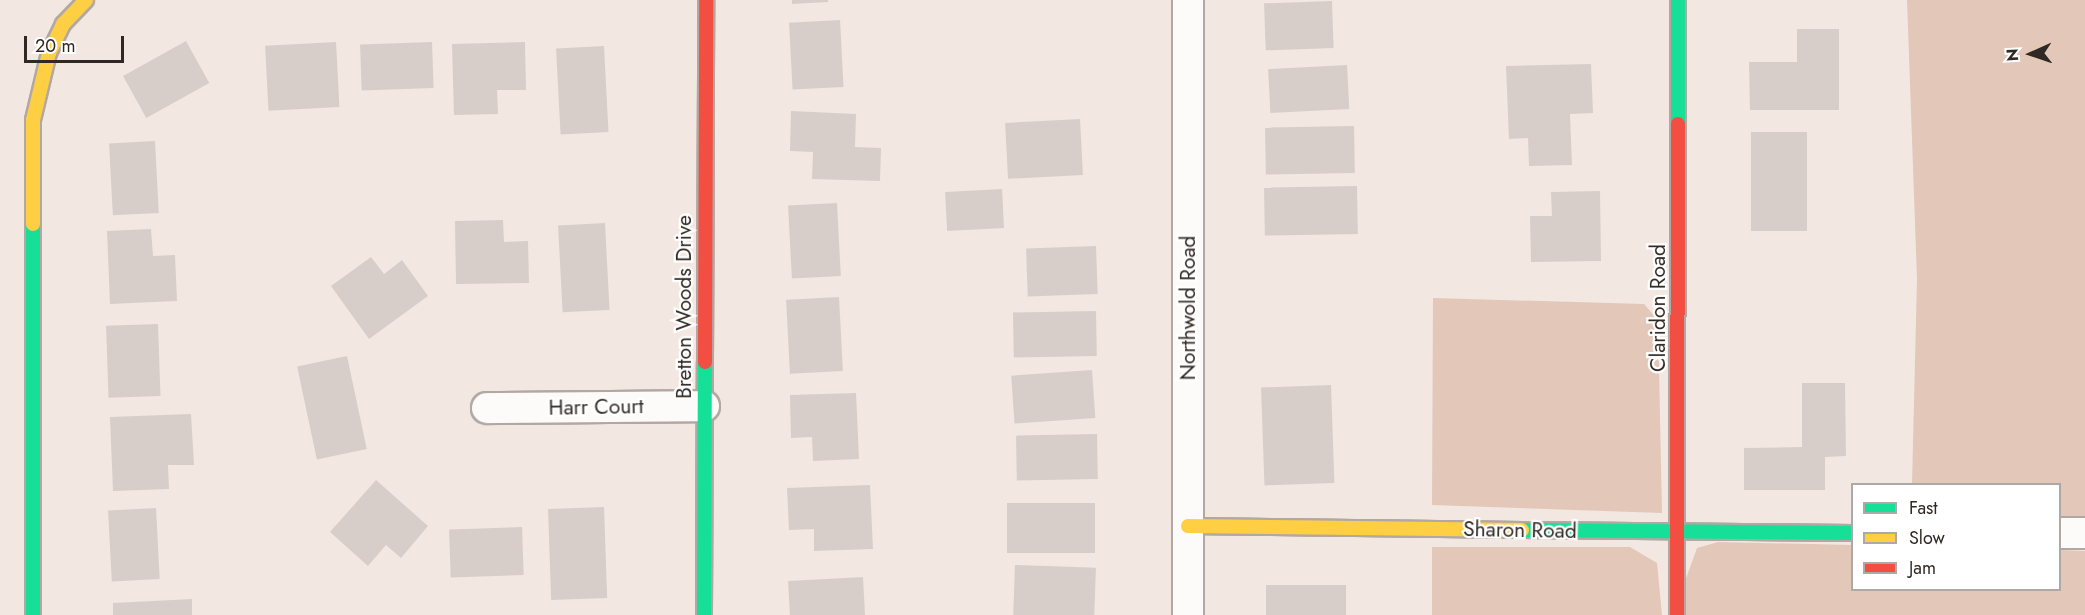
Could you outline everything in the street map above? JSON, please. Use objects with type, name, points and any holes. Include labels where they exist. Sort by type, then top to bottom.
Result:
[{"type":"street","points":[[33,615],[33,120],[49,53],[63,24],[86,0]]},
{"type":"street","name":"Bretton Woods Drive","points":[[704,615],[706,0]]},
{"type":"street","name":"Northwold Road","points":[[1188,0],[1188,615]]},
{"type":"street","name":"Claridon Road","points":[[1677,615],[1679,531],[1678,0]]},
{"type":"street","name":"Harr Court","points":[[487,408],[704,406]]},
{"type":"street","name":"Sharon Road","points":[[1188,526],[1851,533]]},
{"type":"street","points":[[2061,533],[2085,533]]},
{"type":"shaded area","points":[[1907,0],[2085,0],[2085,519],[2061,519],[2061,483],[1912,483],[1917,279]]},
{"type":"shaded area","points":[[1433,298],[1644,304],[1658,320],[1662,513],[1432,505]]},
{"type":"shaded area","points":[[1718,542],[1851,545],[1851,591],[2061,591],[2061,550],[2085,551],[2085,615],[1683,615],[1684,584],[1697,548]]},
{"type":"shaded area","points":[[1432,547],[1630,547],[1657,563],[1662,615],[1432,615]]},
{"type":"building","points":[[792,0],[828,0],[828,2],[792,4]]},
{"type":"building","points":[[1332,1],[1334,48],[1266,50],[1264,3]]},
{"type":"building","points":[[840,20],[844,87],[793,90],[789,23]]},
{"type":"building","points":[[1797,29],[1839,29],[1839,110],[1750,110],[1749,62],[1797,62]]},
{"type":"building","points":[[186,41],[209,83],[146,118],[123,76]]},
{"type":"building","points":[[336,42],[339,107],[268,111],[265,46]]},
{"type":"building","points":[[432,42],[434,88],[362,90],[360,45]]},
{"type":"building","points":[[525,42],[526,90],[497,90],[498,114],[454,115],[452,44]]},
{"type":"building","points":[[604,46],[609,132],[561,134],[556,49]]},
{"type":"building","points":[[1591,64],[1593,113],[1570,114],[1572,165],[1529,166],[1528,138],[1509,139],[1506,66]]},
{"type":"building","points":[[1347,65],[1349,109],[1270,113],[1268,69]]},
{"type":"building","points":[[791,111],[856,114],[855,147],[881,148],[880,181],[812,179],[813,152],[790,151]]},
{"type":"building","points":[[1080,119],[1083,175],[1008,179],[1005,123]]},
{"type":"building","points":[[1354,126],[1355,173],[1266,175],[1265,128]]},
{"type":"building","points":[[1751,132],[1807,132],[1807,231],[1751,231]]},
{"type":"building","points":[[155,141],[159,213],[113,215],[109,143]]},
{"type":"building","points":[[1357,186],[1358,234],[1265,236],[1264,188]]},
{"type":"building","points":[[1002,189],[1004,228],[947,231],[945,192]]},
{"type":"building","points":[[1600,191],[1601,261],[1531,262],[1530,216],[1552,216],[1551,192]]},
{"type":"building","points":[[837,203],[841,276],[792,278],[788,206]]},
{"type":"building","points":[[503,220],[504,242],[528,241],[529,283],[456,284],[455,221]]},
{"type":"building","points":[[605,223],[610,310],[563,312],[558,225]]},
{"type":"building","points":[[151,229],[153,256],[175,255],[177,301],[110,304],[107,231]]},
{"type":"building","points":[[1096,246],[1098,294],[1028,296],[1026,248]]},
{"type":"building","points":[[371,257],[384,274],[402,260],[428,296],[369,339],[331,286]]},
{"type":"building","points":[[839,297],[843,371],[790,374],[786,300]]},
{"type":"building","points":[[1096,311],[1097,356],[1014,357],[1013,312]]},
{"type":"building","points":[[158,324],[161,396],[109,398],[106,326]]},
{"type":"building","points":[[347,356],[367,449],[317,460],[297,367]]},
{"type":"building","points":[[1092,370],[1095,418],[1015,424],[1011,376]]},
{"type":"building","points":[[1802,383],[1845,383],[1846,456],[1825,457],[1825,490],[1744,490],[1744,448],[1802,447]]},
{"type":"building","points":[[1331,385],[1334,483],[1264,485],[1261,387]]},
{"type":"building","points":[[856,393],[859,459],[813,461],[812,437],[791,438],[790,395]]},
{"type":"building","points":[[191,414],[194,465],[168,465],[169,489],[113,491],[110,417]]},
{"type":"building","points":[[1097,434],[1098,479],[1017,480],[1016,435]]},
{"type":"building","points":[[376,480],[428,526],[401,558],[386,545],[368,566],[330,532]]},
{"type":"building","points":[[870,485],[873,549],[814,551],[814,529],[789,530],[787,488]]},
{"type":"building","points":[[1007,503],[1095,503],[1095,553],[1007,553]]},
{"type":"building","points":[[604,507],[607,598],[551,600],[548,509]]},
{"type":"building","points":[[156,508],[160,579],[112,581],[108,511]]},
{"type":"building","points":[[522,527],[524,575],[451,578],[449,530]]},
{"type":"building","points":[[1015,565],[1096,568],[1094,615],[1013,615]]},
{"type":"building","points":[[863,577],[865,615],[790,615],[788,581]]},
{"type":"building","points":[[1266,585],[1346,585],[1346,615],[1266,615]]},
{"type":"building","points":[[192,599],[192,615],[113,615],[113,603]]},
{"type":"traffic: fast","points":[[1678,0],[1678,124]]},
{"type":"traffic: fast","points":[[33,224],[33,615]]},
{"type":"traffic: fast","points":[[704,615],[705,362]]},
{"type":"traffic: fast","points":[[1522,530],[1851,533]]},
{"type":"traffic: slow","points":[[33,224],[33,120],[49,53],[63,24],[86,0]]},
{"type":"traffic: slow","points":[[1188,526],[1522,530]]},
{"type":"traffic: jam","points":[[705,362],[706,0]]},
{"type":"traffic: jam","points":[[1677,615],[1678,124]]}]
